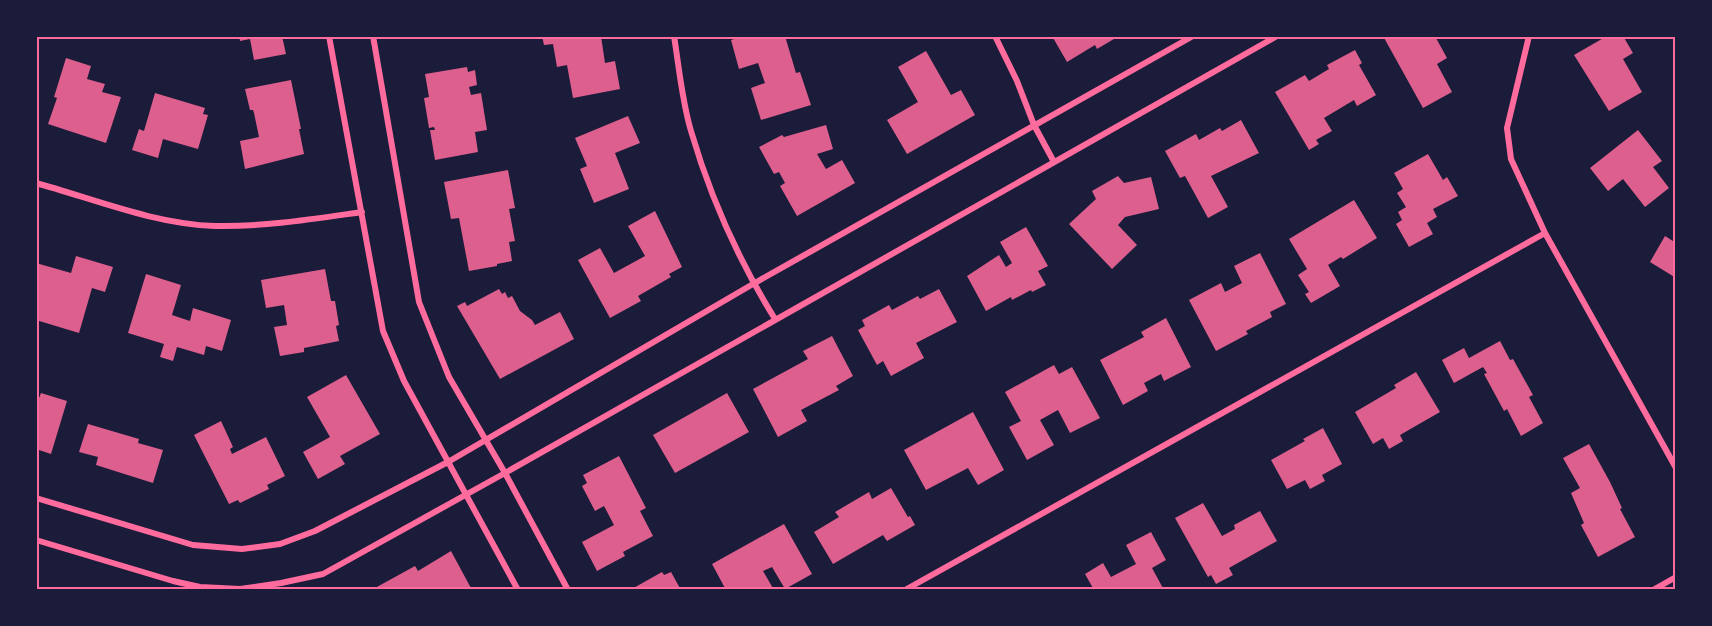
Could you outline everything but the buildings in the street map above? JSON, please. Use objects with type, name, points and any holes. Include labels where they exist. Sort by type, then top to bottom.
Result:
[{"type":"street","points":[[329,36],[383,330],[404,381],[518,590]]},
{"type":"street","points":[[373,36],[419,302],[450,377],[568,590]]},
{"type":"street","points":[[674,36],[690,129],[713,196],[753,284],[775,319]]},
{"type":"street","points":[[995,36],[1017,81],[1034,125],[1054,162]]},
{"type":"street","points":[[36,498],[193,545],[243,549],[280,544],[315,531],[485,442],[753,284],[1193,36]]},
{"type":"street","points":[[36,540],[200,587],[240,589],[323,574],[1277,36]]},
{"type":"street","points":[[1529,36],[1506,128],[1511,159],[1545,233],[1676,468]]},
{"type":"street","points":[[36,183],[162,219],[213,226],[265,225],[362,212]]},
{"type":"street","points":[[905,590],[1545,233]]},
{"type":"street","points":[[1653,590],[1676,578]]}]
